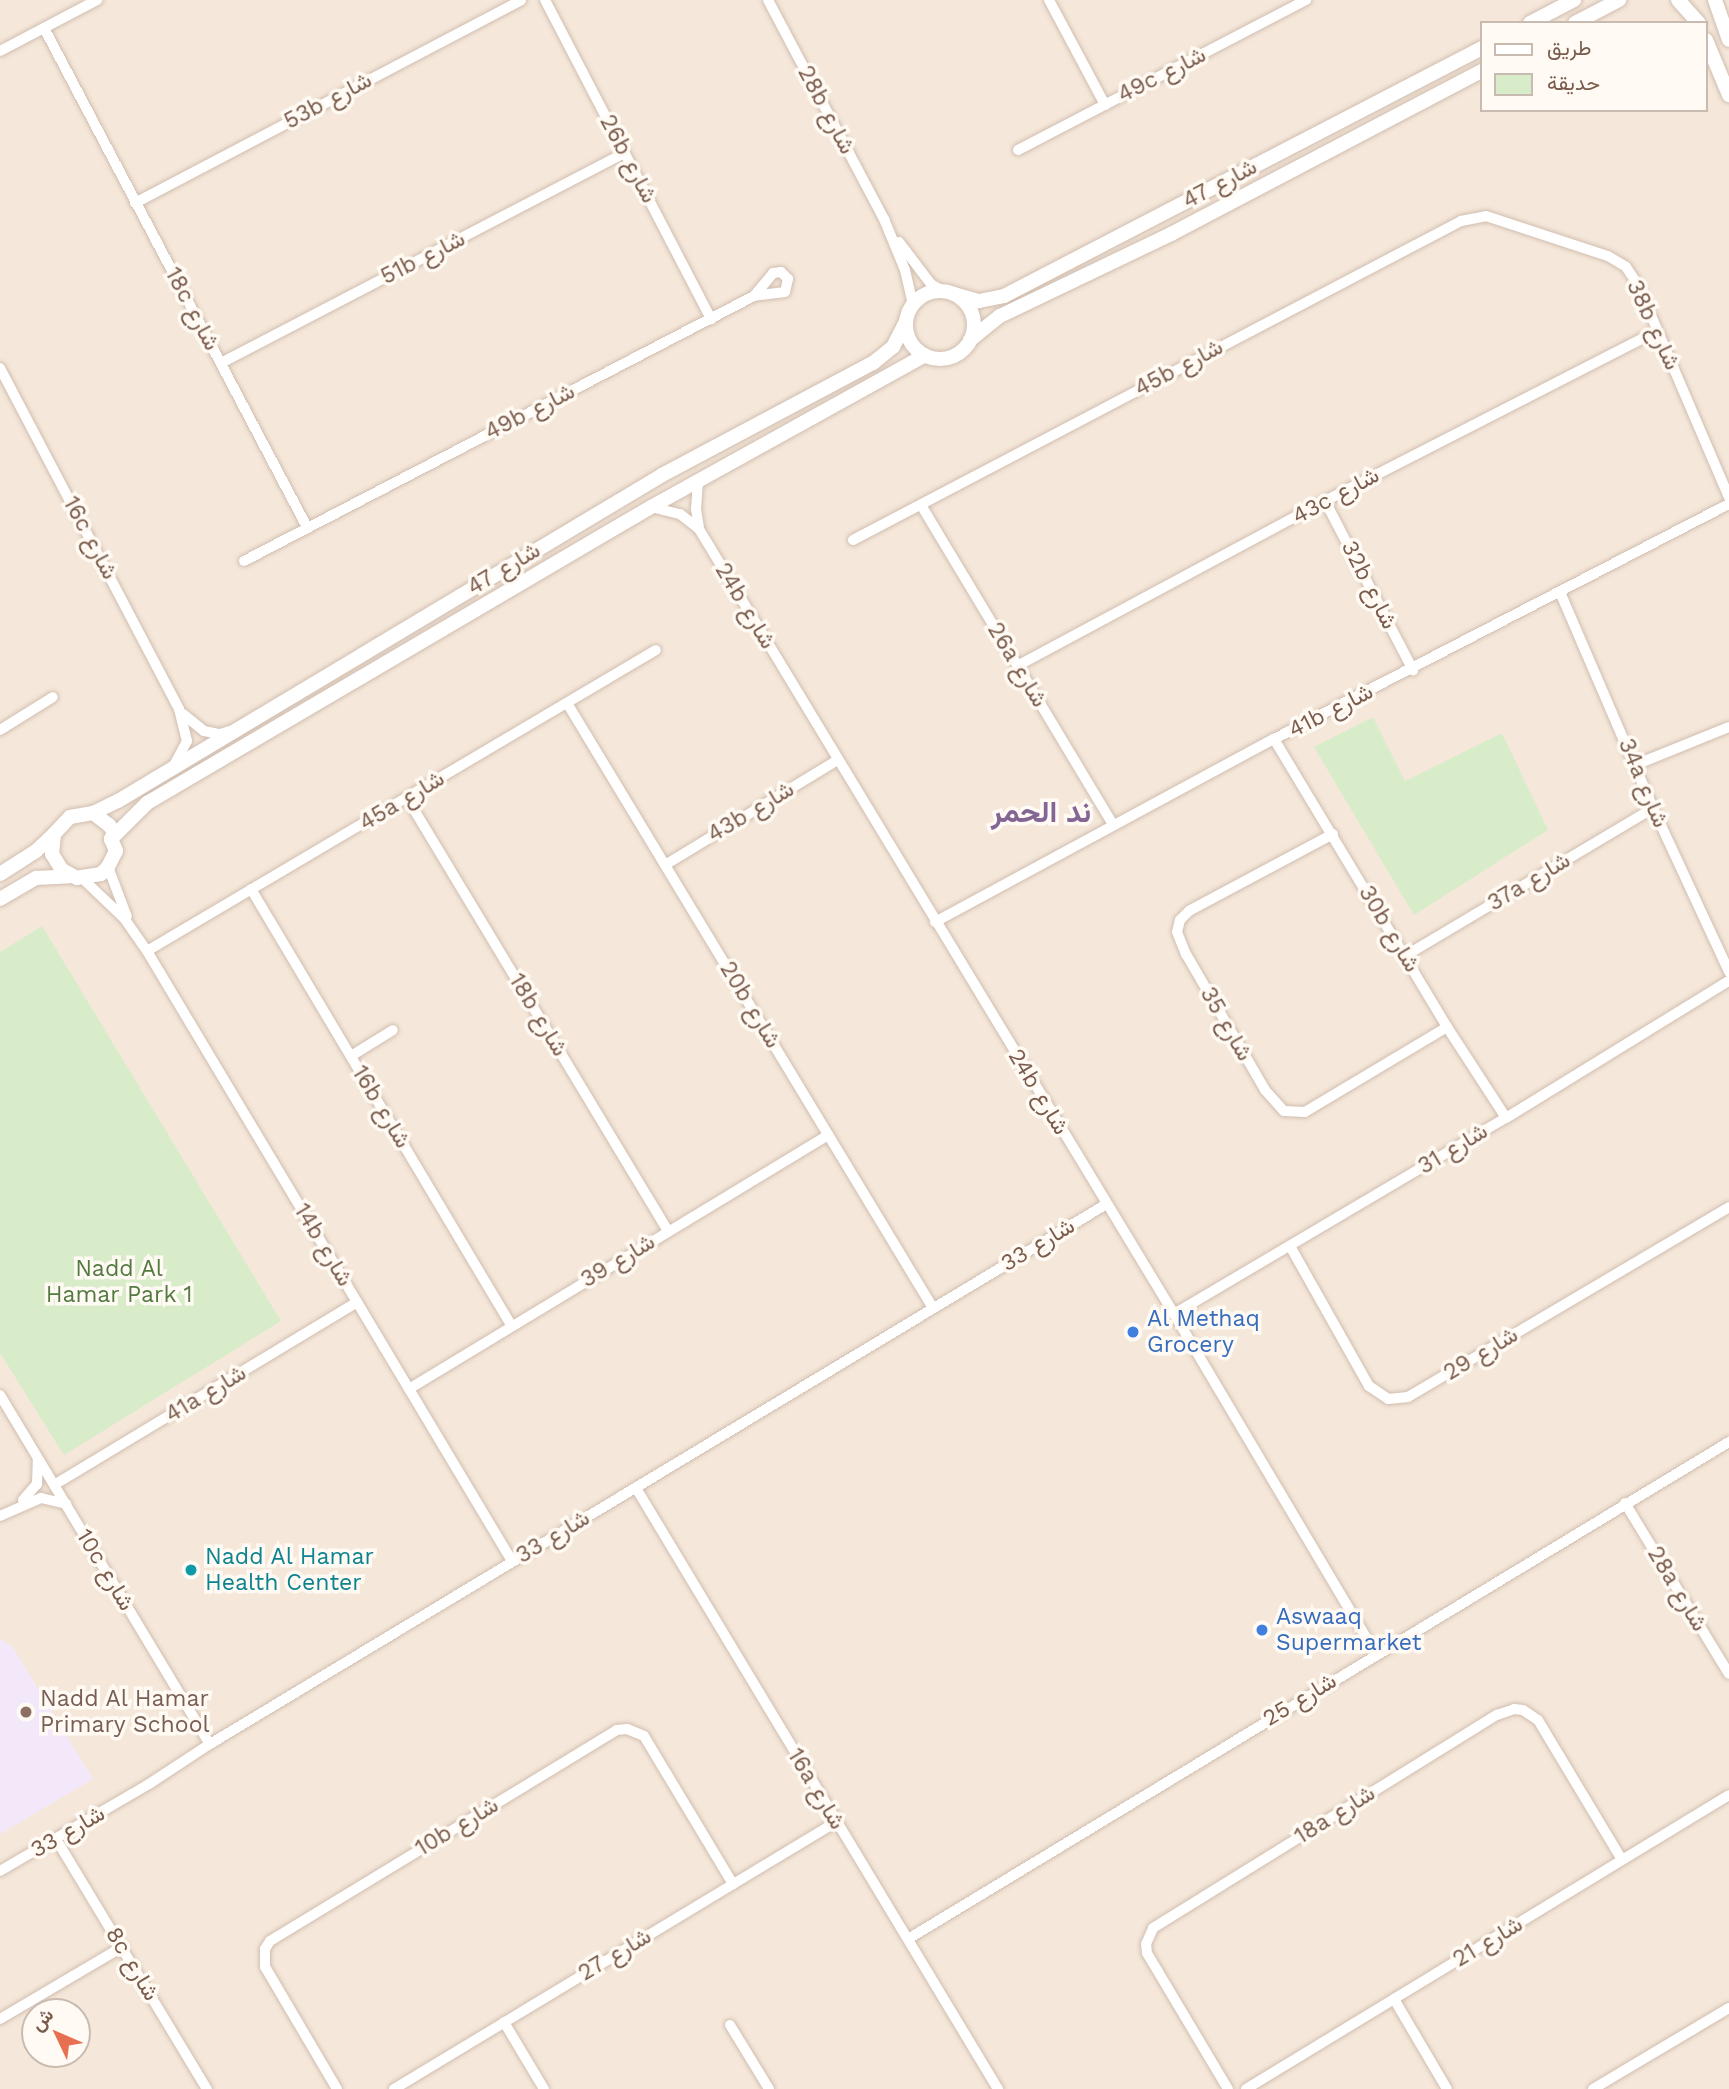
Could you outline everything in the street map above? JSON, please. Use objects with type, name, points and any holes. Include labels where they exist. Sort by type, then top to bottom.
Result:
[{"type":"street","points":[[0,51],[97,0]]},
{"type":"street","name":"53b شارع","points":[[135,203],[521,0]]},
{"type":"street","name":"26b شارع","points":[[545,0],[711,319]]},
{"type":"street","name":"28b شارع","points":[[768,0],[884,219],[905,270],[913,305]]},
{"type":"street","points":[[1049,0],[1104,105]]},
{"type":"street","name":"49c شارع","points":[[1018,150],[1306,0]]},
{"type":"street","points":[[1534,21],[1574,0]]},
{"type":"street","points":[[1579,21],[1619,0]]},
{"type":"street","points":[[1678,0],[1697,21]]},
{"type":"street","points":[[1715,0],[1729,40]]},
{"type":"street","name":"18c شارع","points":[[44,28],[307,527]]},
{"type":"street","points":[[1708,45],[1729,95]]},
{"type":"street","name":"شارع 47","points":[[949,292],[979,301],[1004,296],[1480,49]]},
{"type":"street","name":"شارع 47","points":[[970,340],[1000,316],[1171,234],[1480,72]]},
{"type":"street","name":"51b شارع","points":[[221,363],[625,153]]},
{"type":"street","name":"45b شارع","points":[[853,540],[1461,221],[1486,216],[1511,222]]},
{"type":"street","name":"28b شارع","points":[[884,219],[931,284],[949,292]]},
{"type":"street","name":"38b شارع","points":[[1511,222],[1618,261],[1633,276],[1729,497]]},
{"type":"street","points":[[949,292],[970,308],[973,329],[970,340],[957,354],[948,357],[925,355],[912,343],[906,321],[913,305],[921,297],[949,292]]},
{"type":"street","name":"49b شارع","points":[[307,527],[754,296]]},
{"type":"street","name":"شارع 47","points":[[93,813],[118,801],[662,475],[873,363],[892,347],[906,321]]},
{"type":"street","name":"43c شارع","points":[[1017,666],[1325,501],[1657,331]]},
{"type":"street","name":"شارع 47","points":[[111,839],[147,803],[652,507],[925,355]]},
{"type":"street","name":"16c شارع","points":[[0,368],[179,709],[187,741],[181,757],[174,765]]},
{"type":"street","name":"24b شارع","points":[[698,481],[696,509],[699,529]]},
{"type":"street","name":"32b شارع","points":[[1325,501],[1413,670]]},
{"type":"street","name":"41b شارع","points":[[936,922],[1275,739],[1413,670],[1729,504]]},
{"type":"street","name":"26a شارع","points":[[920,505],[1113,825]]},
{"type":"street","name":"24b شارع","points":[[652,507],[680,514],[699,529],[1105,1205],[1174,1314],[1376,1654]]},
{"type":"street","points":[[244,561],[307,527]]},
{"type":"street","name":"34a شارع","points":[[1560,592],[1653,808],[1729,972]]},
{"type":"street","name":"45a شارع","points":[[147,951],[656,650]]},
{"type":"street","points":[[0,730],[53,697]]},
{"type":"street","name":"20b شارع","points":[[566,703],[933,1308]]},
{"type":"street","name":"16c شارع","points":[[179,709],[204,731],[220,734],[233,730]]},
{"type":"street","points":[[1635,765],[1729,727]]},
{"type":"street","name":"30b شارع","points":[[1275,739],[1447,1027],[1506,1118]]},
{"type":"street","name":"43b شارع","points":[[665,865],[838,760]]},
{"type":"street","name":"18b شارع","points":[[407,798],[668,1231]]},
{"type":"street","name":"37a شارع","points":[[1405,956],[1653,808]]},
{"type":"street","points":[[0,874],[36,851],[70,817],[93,813],[114,832],[111,839],[116,851],[101,874],[36,878],[0,899]]},
{"type":"street","points":[[54,834],[51,844],[56,863],[77,877]]},
{"type":"street","name":"شارع 35","points":[[1333,834],[1189,911],[1180,920],[1177,932],[1186,954],[1265,1090],[1284,1111],[1305,1112],[1447,1027]]},
{"type":"street","name":"14b شارع","points":[[108,867],[133,929],[512,1561]]},
{"type":"street","name":"14b شارع","points":[[77,877],[133,929]]},
{"type":"street","name":"16b شارع","points":[[251,889],[511,1325]]},
{"type":"street","name":"شارع 31","points":[[1174,1314],[1506,1118],[1729,981]]},
{"type":"street","points":[[351,1056],[393,1030]]},
{"type":"street","name":"شارع 39","points":[[410,1389],[511,1325],[828,1135]]},
{"type":"street","name":"شارع 33","points":[[0,1871],[1105,1205]]},
{"type":"street","name":"شارع 29","points":[[1290,1246],[1369,1386],[1388,1399],[1408,1398],[1729,1207]]},
{"type":"street","name":"41a شارع","points":[[54,1485],[357,1302]]},
{"type":"street","name":"10c شارع","points":[[0,1395],[210,1744]]},
{"type":"street","name":"شارع 25","points":[[908,1939],[1729,1442]]},
{"type":"street","points":[[11,1510],[37,1484],[38,1457]]},
{"type":"street","name":"16a شارع","points":[[636,1488],[998,2089]]},
{"type":"street","points":[[0,1516],[41,1498],[66,1504]]},
{"type":"street","name":"28a شارع","points":[[1625,1503],[1729,1673]]},
{"type":"street","name":"18a شارع","points":[[1228,2089],[1147,1953],[1146,1944],[1153,1928],[1497,1715],[1514,1709],[1523,1710],[1538,1720],[1622,1860]]},
{"type":"street","name":"10b شارع","points":[[337,2089],[265,1967],[263,1958],[270,1941],[617,1730],[626,1729],[644,1736],[733,1884]]},
{"type":"street","name":"شارع 21","points":[[1246,2089],[1729,1795]]},
{"type":"street","name":"شارع 27","points":[[394,2089],[836,1822]]},
{"type":"street","name":"8c شارع","points":[[56,1839],[207,2089]]},
{"type":"street","points":[[0,2020],[122,1947]]},
{"type":"street","points":[[1394,1999],[1447,2089]]},
{"type":"street","points":[[1593,2089],[1729,2008]]},
{"type":"street","points":[[505,2022],[544,2089]]},
{"type":"street","points":[[730,2025],[766,2088]]},
{"type":"shaded area","name":"ند الحمر","points":[[0,0],[1729,0],[1729,2089],[0,2089]]},
{"type":"shaded area","name":"Nadd Al Hamar Primary School","points":[[0,1639],[12,1646],[93,1779],[0,1834]]},
{"type":"green space","points":[[1373,717],[1405,781],[1502,733],[1548,830],[1414,915],[1314,747]]},
{"type":"green space","name":"Nadd Al Hamar Park 1","points":[[42,926],[281,1321],[64,1455],[0,1353],[0,952]]},
{"type":"place","name":"Al Methaq Grocery","points":[[1133,1332]]},
{"type":"place","name":"Nadd Al Hamar Health Center","points":[[191,1570]]},
{"type":"place","name":"Aswaaq Supermarket","points":[[1262,1630]]},
{"type":"place","name":"Nadd Al Hamar Primary School","points":[[26,1712]]},
{"type":"district","name":"ند الحمر","points":[[1041,812]]}]
